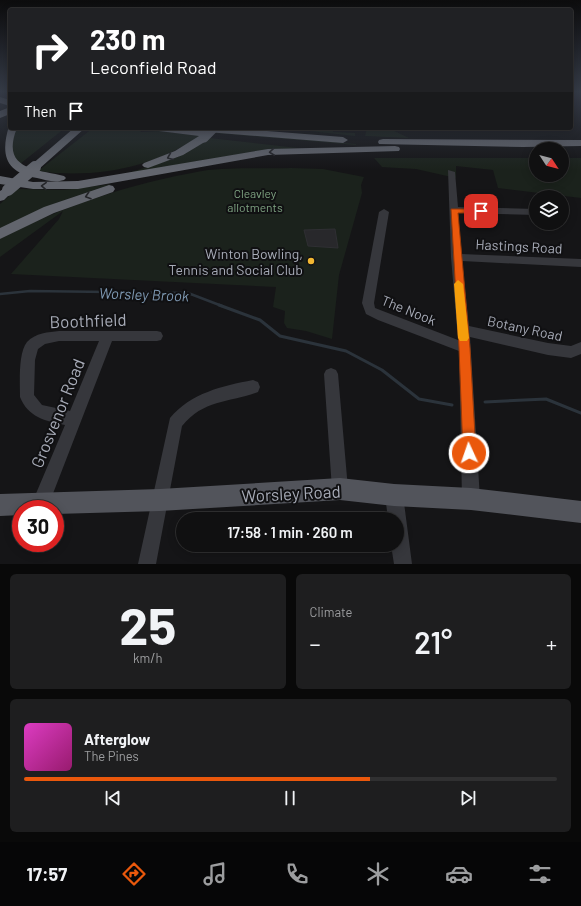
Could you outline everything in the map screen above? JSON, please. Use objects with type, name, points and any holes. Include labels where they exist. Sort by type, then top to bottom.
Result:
[{"type":"highway","points":[[11,130],[4,145],[4,153],[7,160],[14,166],[26,171],[54,177],[94,176],[137,168],[172,157],[204,133],[218,130],[372,141],[523,144],[581,143]]},
{"type":"highway","points":[[35,164],[69,130]]},
{"type":"highway","points":[[35,164],[78,130]]},
{"type":"highway","points":[[2,188],[83,130]]},
{"type":"highway","points":[[178,130],[263,139],[395,149]]},
{"type":"highway","points":[[278,130],[305,136],[372,141]]},
{"type":"highway","points":[[569,150],[581,149]]},
{"type":"highway","points":[[2,188],[89,184],[287,150],[529,150]]},
{"type":"highway","points":[[0,234],[38,215],[87,196],[234,158]]},
{"type":"main road","name":"Worsley Road","points":[[64,503],[160,500],[340,489],[394,495],[471,499],[581,512]]},
{"type":"main road","name":"Worsley Road","points":[[0,505],[12,505]]},
{"type":"street","points":[[451,172],[456,257],[464,348],[471,499]]},
{"type":"street","points":[[454,210],[529,212]]},
{"type":"street","name":"The Nook","points":[[384,212],[368,303],[370,311],[464,348]]},
{"type":"street","name":"Hastings Road","points":[[456,257],[581,263]]},
{"type":"street","name":"Botany Road","points":[[462,330],[548,349],[571,352],[581,348]]},
{"type":"street","name":"Boothfield","points":[[74,419],[50,415],[37,410],[27,397],[28,360],[32,346],[42,339],[59,336],[157,336]]},
{"type":"street","name":"Grosvenor Road","points":[[43,500],[107,337]]},
{"type":"street","points":[[331,374],[340,489]]},
{"type":"street","points":[[147,564],[175,422],[180,415],[194,404],[253,387]]},
{"type":"street","points":[[394,495],[396,512]]},
{"type":"street","points":[[401,552],[403,564]]},
{"type":"green space","points":[[15,130],[62,130],[20,164],[8,147]]},
{"type":"green space","points":[[90,130],[140,130],[141,132],[160,131],[200,136],[163,156],[122,168],[101,172],[80,173],[38,171]]},
{"type":"green space","points":[[300,130],[333,130],[333,132],[355,133],[355,136]]},
{"type":"green space","points":[[366,130],[392,130],[409,138],[365,136]]},
{"type":"green space","points":[[215,133],[356,144],[356,145]]},
{"type":"green space","points":[[210,138],[298,148],[258,151],[125,174],[178,157]]},
{"type":"green space","points":[[374,158],[529,158],[529,182],[569,182],[569,158],[581,158],[581,198],[569,197],[569,190],[529,190],[529,192],[498,188],[493,170],[456,166],[456,178],[416,169],[382,167]]},
{"type":"green space","name":"Cleavley allotments","points":[[291,168],[323,169],[364,177],[361,185],[362,193],[339,275],[332,339],[306,331],[287,328],[284,323],[285,311],[273,307],[276,287],[11,274],[59,219],[63,211],[0,257],[0,239],[48,216],[124,189],[202,171]]},
{"type":"green space","points":[[112,184],[56,203],[0,229],[0,204],[17,189],[63,190]]},
{"type":"building","points":[[335,229],[338,248],[308,246],[304,230]]},
{"type":"waterway","name":"Worsley Brook","points":[[0,294],[30,291],[188,293],[222,306]]},
{"type":"waterway","name":"Worsley Brook","points":[[219,305],[260,320],[280,336],[346,351],[382,370],[419,399],[452,405]]},
{"type":"waterway","name":"Worsley Brook","points":[[485,402],[546,399],[581,413]]},
{"type":"slow traffic","points":[[458,284],[463,338]]},
{"type":"place","name":"Winton Bowling, Tennis and Social Club","points":[[311,261]]},
{"type":"route","points":[[469,453],[464,348],[456,257],[454,210],[481,211]]}]
